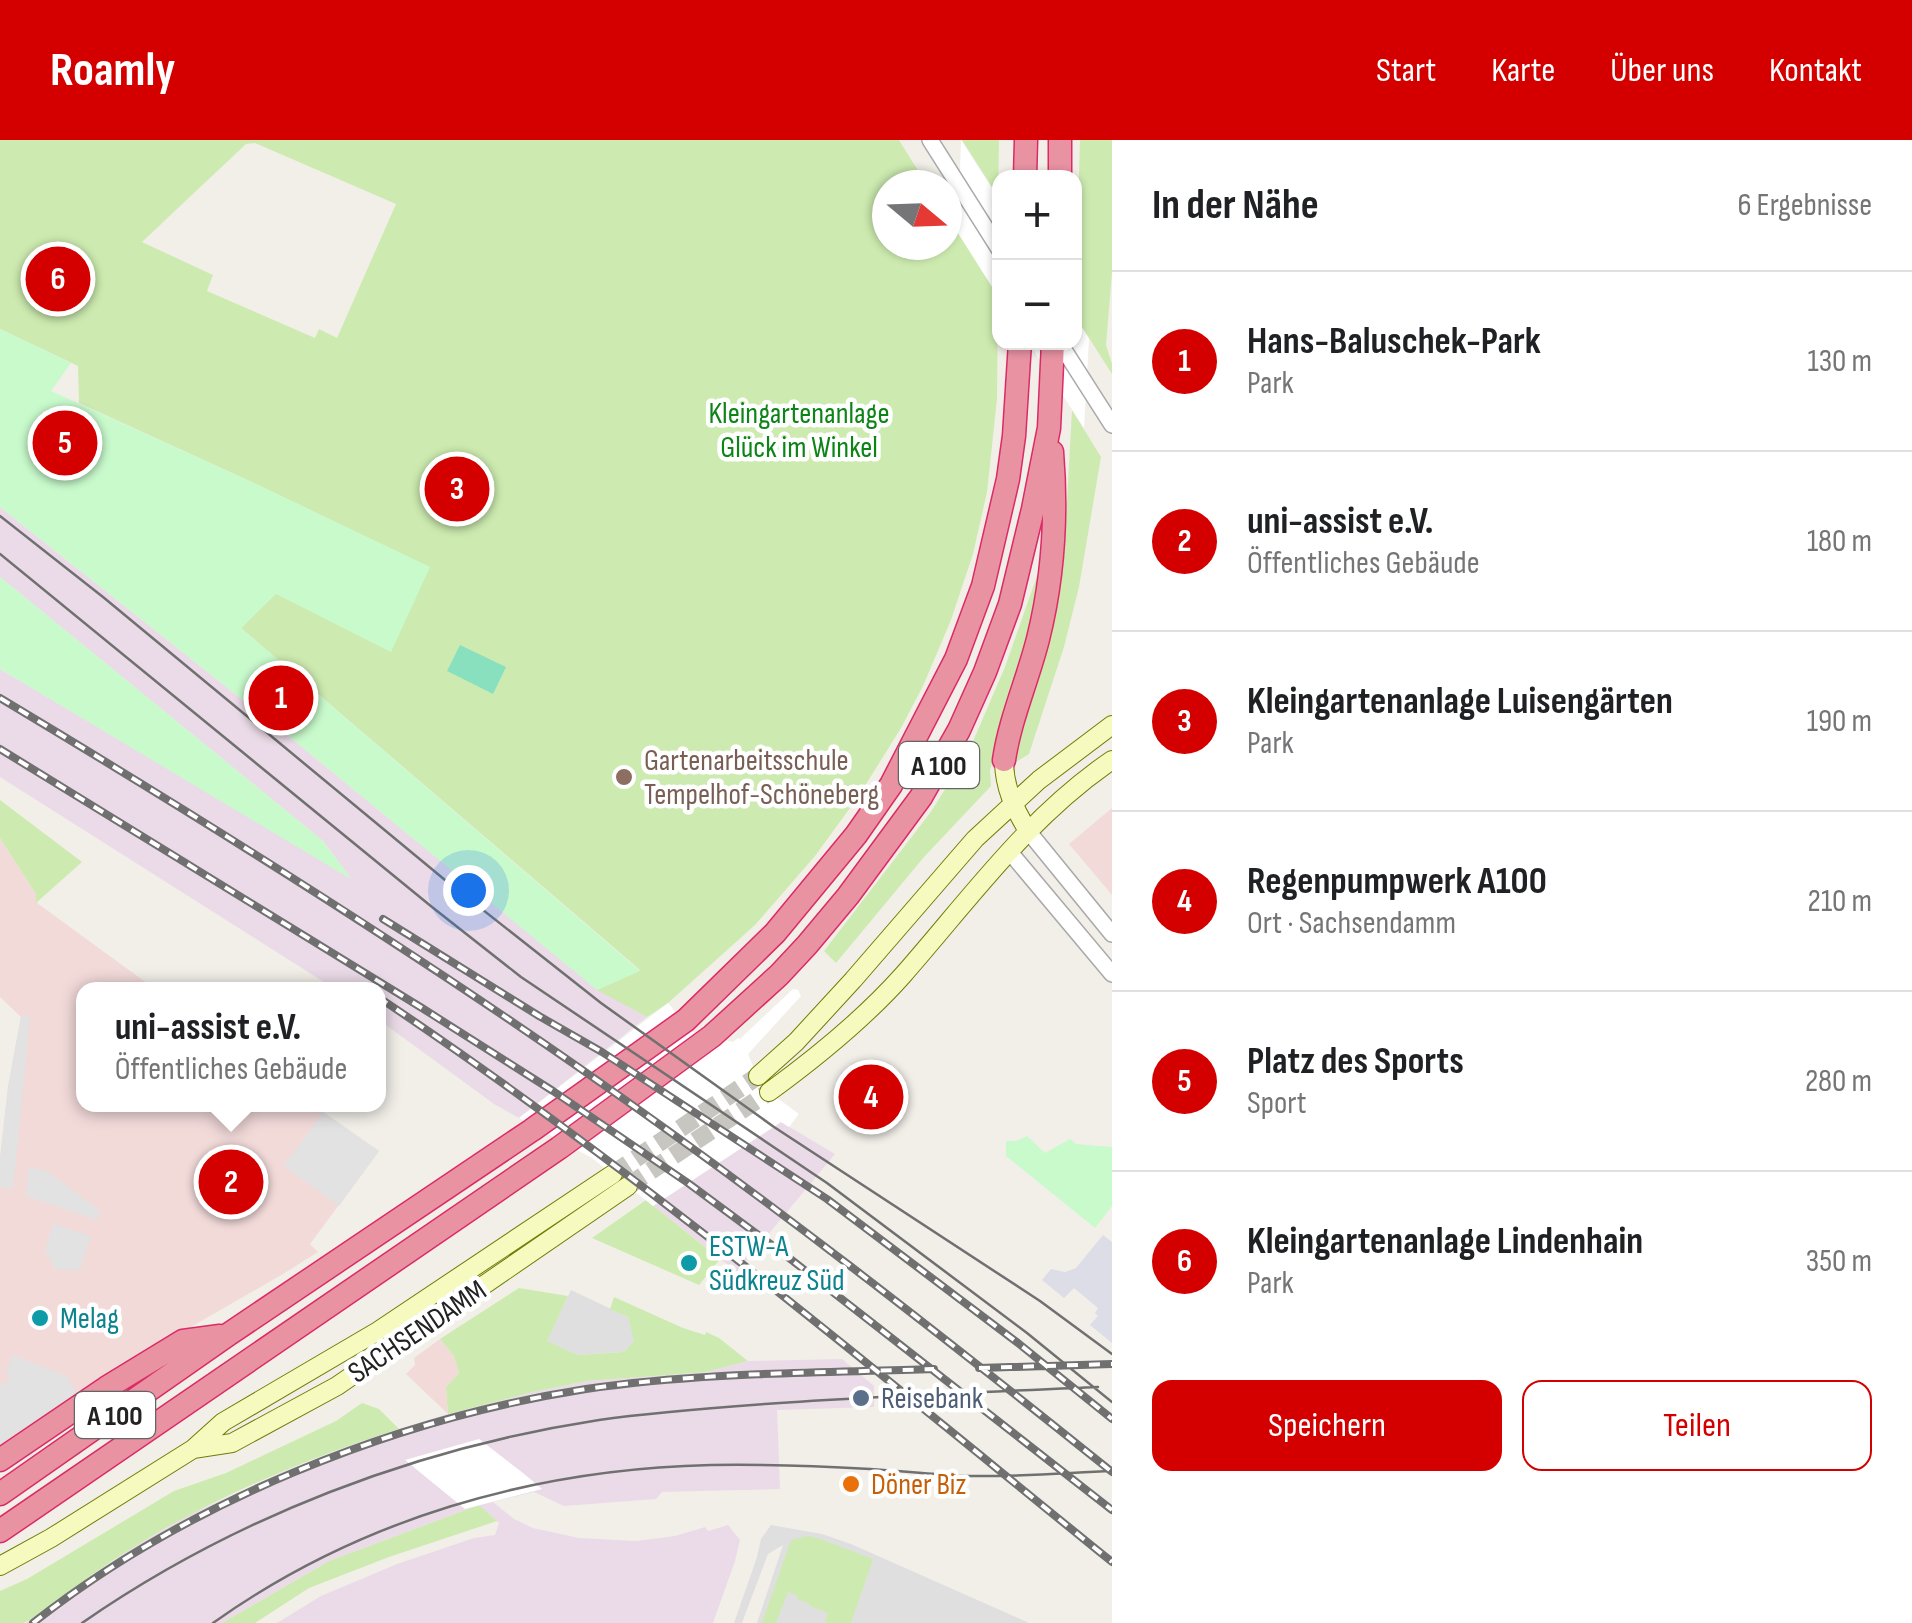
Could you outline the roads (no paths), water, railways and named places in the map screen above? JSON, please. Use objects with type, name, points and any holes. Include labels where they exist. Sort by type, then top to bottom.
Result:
[{"type":"highway","points":[[1025,170],[1026,140]]},
{"type":"highway","points":[[1060,140],[1060,170]]},
{"type":"highway","name":"A 100","points":[[0,1494],[686,1020],[764,944],[813,888],[891,785],[956,659],[983,586],[1005,493],[1014,436],[1019,350]]},
{"type":"highway","name":"A 100","points":[[0,1531],[559,1148],[712,1036],[779,976],[838,908],[921,797],[959,730],[985,672],[1010,604],[1026,543],[1049,428],[1055,350]]},
{"type":"highway","points":[[1004,760],[1038,640],[1048,588],[1054,480],[1049,428]]},
{"type":"highway","points":[[0,1460],[183,1341],[228,1334]]},
{"type":"main road","points":[[758,1076],[796,1042],[853,980],[960,854],[1011,804],[1112,724]]},
{"type":"main road","points":[[1004,760],[1011,804],[1009,851]]},
{"type":"main road","points":[[769,1092],[822,1052],[877,1001],[1009,851],[1065,796],[1112,760]]},
{"type":"main road","points":[[1011,804],[1028,832]]},
{"type":"main road","points":[[853,980],[877,1001]]},
{"type":"main road","name":"SACHSENDAMM","points":[[0,1566],[193,1449],[223,1422],[621,1180]]},
{"type":"street","points":[[930,140],[992,236]]},
{"type":"street","points":[[1062,350],[1112,425]]},
{"type":"street","points":[[1028,832],[1112,934]]},
{"type":"street","points":[[1009,851],[1112,974]]},
{"type":"tunnel","points":[[613,1174],[758,1076]]},
{"type":"tunnel","points":[[628,1186],[769,1092]]},
{"type":"tram line","points":[[0,516],[601,1003],[774,1127],[1040,1301],[1112,1354]]},
{"type":"tram line","points":[[0,554],[521,977],[827,1183],[1112,1402]]},
{"type":"tram line","points":[[82,1623],[202,1550],[329,1492],[395,1469],[531,1432],[703,1409],[1098,1387]]},
{"type":"tram line","points":[[213,1623],[327,1555],[388,1528],[450,1506],[579,1477],[731,1465],[968,1476],[1112,1471]]},
{"type":"railway","points":[[0,698],[294,879],[581,1069],[850,1266],[1112,1472]]},
{"type":"railway","points":[[0,749],[380,982]]},
{"type":"railway","points":[[383,919],[602,1052],[827,1199],[1112,1419]]},
{"type":"railway","points":[[386,986],[553,1091],[688,1183],[1112,1510]]},
{"type":"railway","points":[[386,1002],[660,1200],[1112,1562]]},
{"type":"railway","points":[[979,1368],[1112,1364]]},
{"type":"railway","points":[[33,1623],[93,1579],[225,1504],[367,1444],[440,1421],[513,1403],[629,1383],[934,1369]]},
{"type":"place","name":"Kleingartenanlage Lindenhain","points":[[58,279]]},
{"type":"place","name":"Platz des Sports","points":[[65,443]]},
{"type":"place","name":"Kleingartenanlage Luisengärten","points":[[457,489]]},
{"type":"place","name":"Hans-Baluschek-Park","points":[[281,698]]},
{"type":"place","name":"Gartenarbeitsschule Tempelhof-Schöneberg","points":[[624,777]]},
{"type":"place","name":"Regenpumpwerk A100","points":[[871,1097]]},
{"type":"place","name":"uni-assist e.V.","points":[[231,1182]]},
{"type":"place","name":"ESTW-A Südkreuz Süd","points":[[689,1263]]},
{"type":"place","name":"Melag","points":[[40,1318]]},
{"type":"place","name":"Reisebank","points":[[861,1398]]},
{"type":"place","name":"Döner Biz","points":[[851,1484]]},
{"type":"park label","name":"Kleingartenanlage Glück im Winkel","points":[[799,430]]}]
